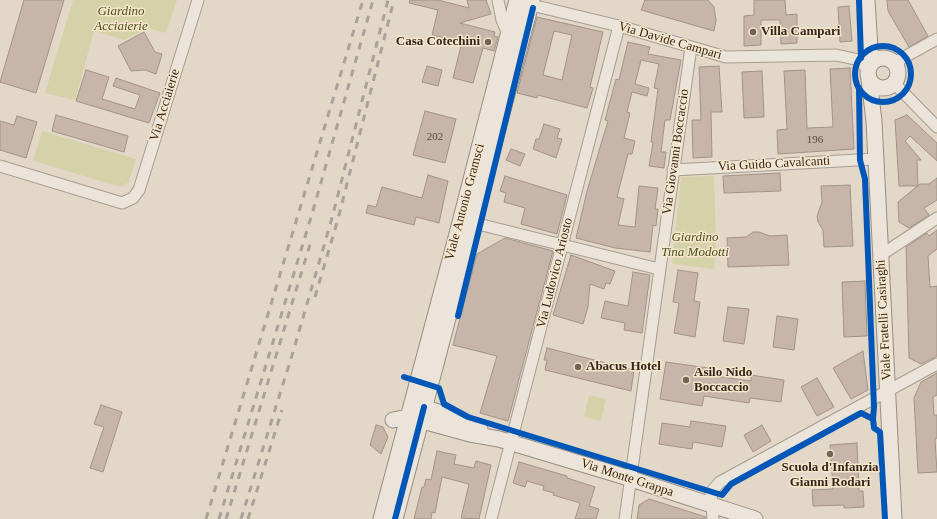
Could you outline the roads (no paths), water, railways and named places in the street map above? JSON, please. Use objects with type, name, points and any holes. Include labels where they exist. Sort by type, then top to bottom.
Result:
[{"type":"main road","name":"Viale Fratelli Casiraghi","points":[[867,0],[894,519]]},
{"type":"main road","name":"Viale Antonio Gramsci","points":[[395,519],[416,412],[508,34],[522,1]]},
{"type":"main road","name":"Viale Antonio Gramsci","points":[[381,519],[403,434],[416,412],[474,223],[522,1]]},
{"type":"main road","name":"Viale Fratelli Casiraghi","points":[[869,33],[879,52],[891,63],[898,73],[876,110],[874,121]]},
{"type":"main road","points":[[889,86],[875,86],[870,71],[880,59],[891,63]]},
{"type":"main road","points":[[403,434],[402,424],[393,420],[416,412]]},
{"type":"main road","name":"Via Monte Grappa","points":[[416,412],[463,421],[505,440],[631,479],[712,512],[755,519]]},
{"type":"street","name":"Via Acciaierie","points":[[0,166],[122,203],[134,198],[139,190],[198,0]]},
{"type":"street","points":[[498,0],[502,20],[508,34]]},
{"type":"street","name":"Via Davide Campari","points":[[522,1],[619,26],[726,57],[836,55],[859,60],[870,71]]},
{"type":"street","name":"Via Ludovico Ariosto","points":[[491,519],[505,440],[562,244],[619,26]]},
{"type":"street","points":[[891,63],[937,39]]},
{"type":"street","name":"Via Giovanni Boccaccio","points":[[625,519],[691,47]]},
{"type":"street","points":[[889,86],[937,128]]},
{"type":"street","name":"Via Guido Cavalcanti","points":[[673,170],[876,159]]},
{"type":"street","points":[[880,255],[937,218]]},
{"type":"street","points":[[474,223],[659,269]]},
{"type":"street","points":[[712,512],[711,492],[720,482],[937,364]]},
{"type":"railway","points":[[206,519],[363,0]]},
{"type":"railway","points":[[219,519],[312,214],[373,0]]},
{"type":"railway","points":[[241,519],[293,352],[332,218],[388,0]]},
{"type":"railway","points":[[315,297],[338,219],[394,0]]},
{"type":"railway","points":[[226,519],[312,238]]},
{"type":"railway","points":[[248,519],[282,410]]},
{"type":"place","name":"Villa Campari","points":[[753,32]]},
{"type":"place","name":"Casa Cotechini","points":[[488,42]]},
{"type":"place","name":"Abacus Hotel","points":[[578,367]]},
{"type":"place","name":"Asilo Nido Boccaccio","points":[[686,380]]},
{"type":"place","name":"Scuola d'Infanzia Gianni Rodari","points":[[830,454]]},
{"type":"park label","name":"Giardino Acciaierie","points":[[121,20]]},
{"type":"park label","name":"Giardino Tina Modotti","points":[[695,246]]}]
